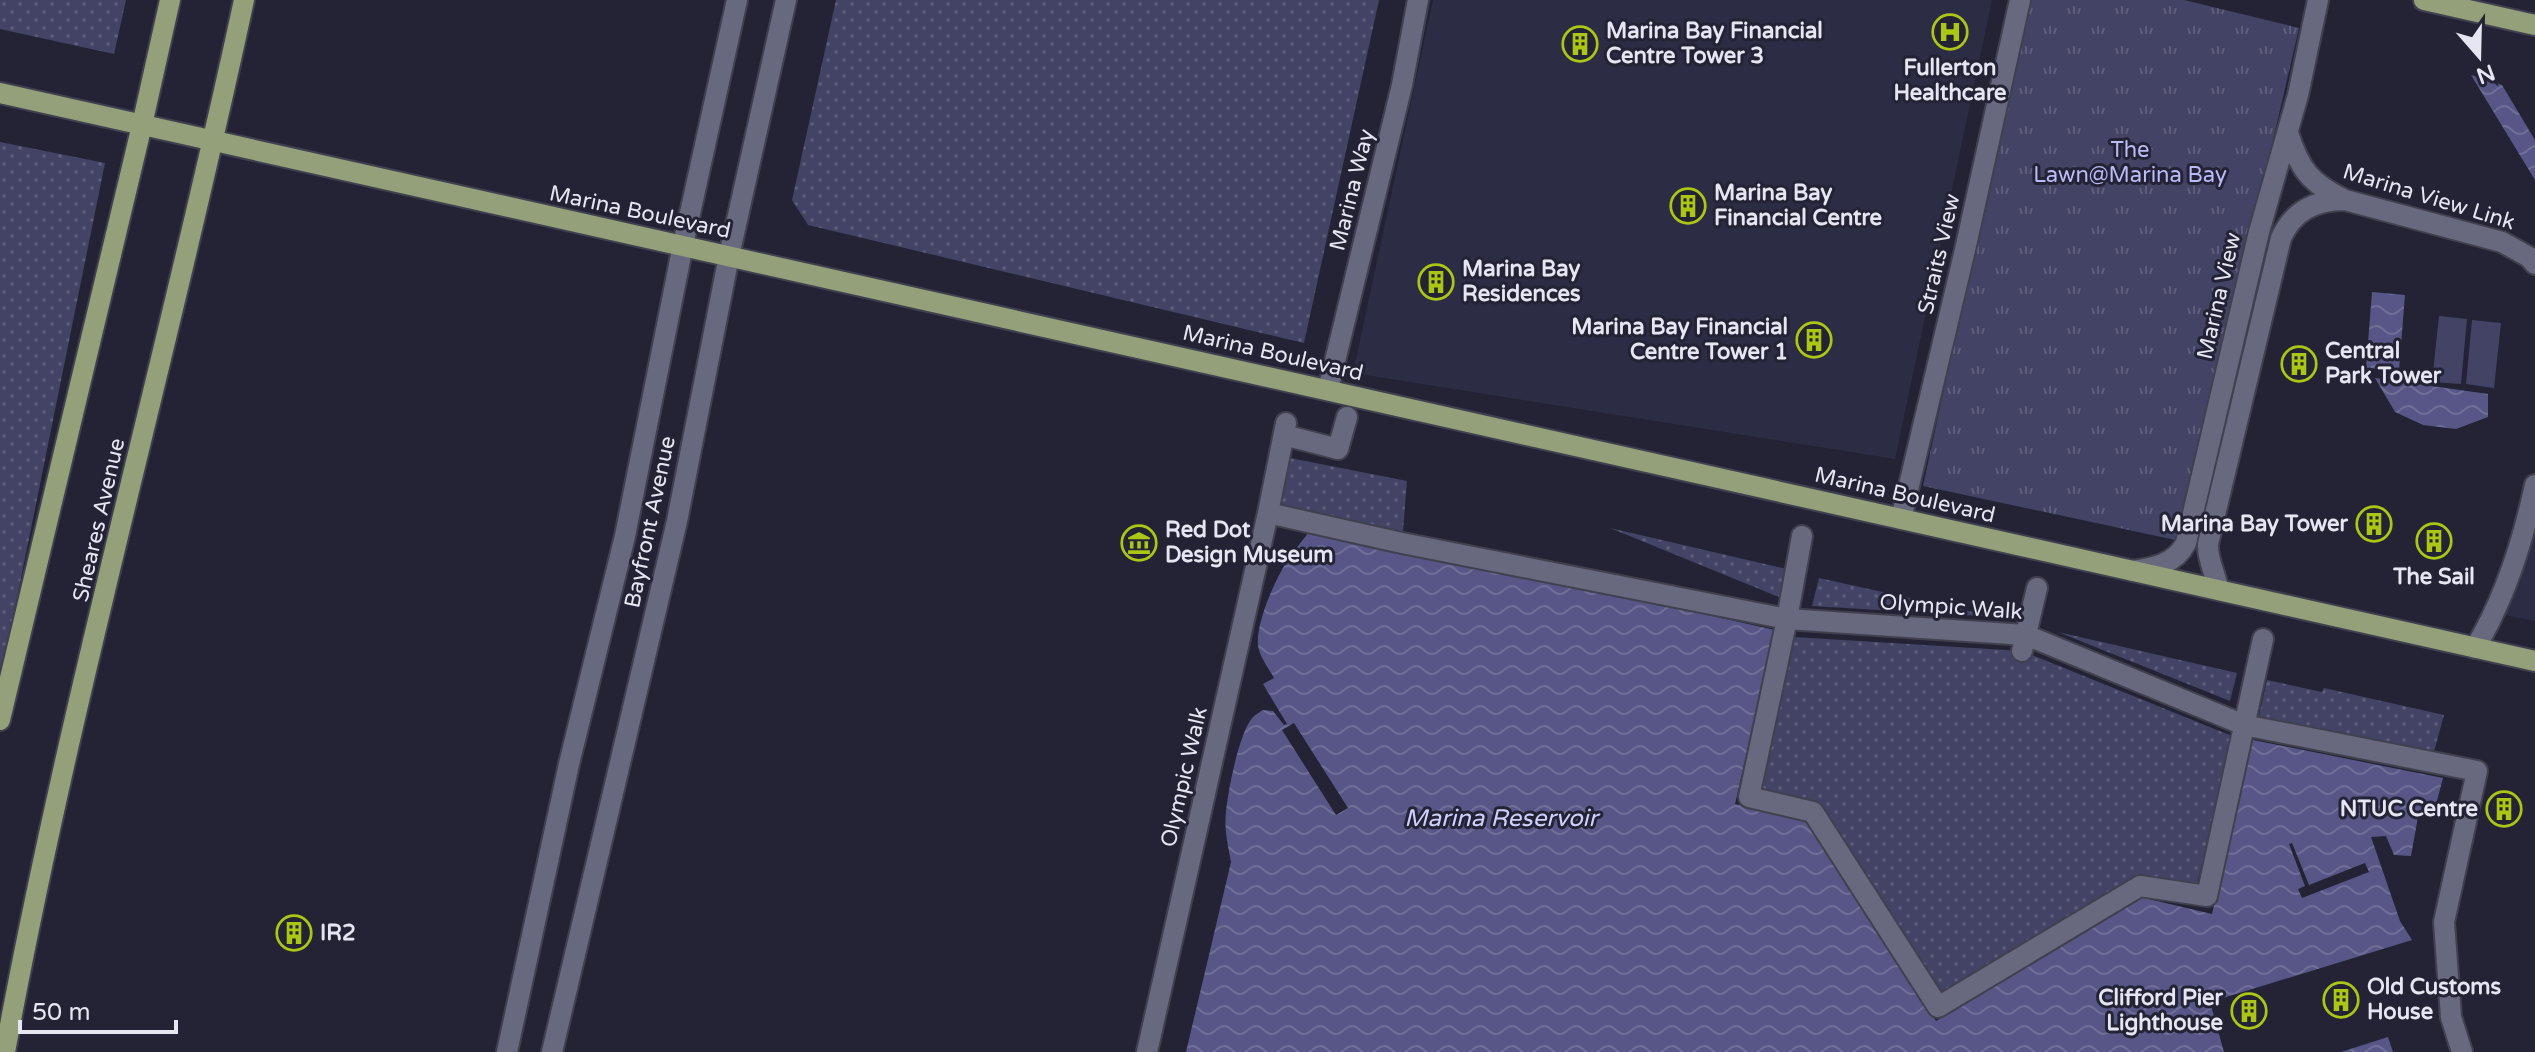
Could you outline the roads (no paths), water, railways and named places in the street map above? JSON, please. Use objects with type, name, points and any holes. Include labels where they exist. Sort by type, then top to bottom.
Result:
[{"type":"main road","points":[[0,720],[170,0]]},
{"type":"main road","name":"Sheares Avenue","points":[[5,1052],[58,791],[244,0]]},
{"type":"main road","points":[[2424,0],[2535,25]]},
{"type":"main road","name":"Marina Boulevard","points":[[0,93],[2535,661]]},
{"type":"street","name":"Bayfront Avenue","points":[[507,1052],[569,764],[625,536],[683,245],[737,0]]},
{"type":"street","name":"Bayfront Avenue","points":[[552,1052],[677,521],[729,256],[786,0]]},
{"type":"street","name":"Marina Way","points":[[1328,390],[1402,85],[1418,0]]},
{"type":"street","name":"Straits View","points":[[1901,519],[2020,0]]},
{"type":"street","name":"Marina View","points":[[2133,571],[2166,563],[2179,554],[2186,543],[2259,232],[2288,133],[2318,0]]},
{"type":"street","name":"Marina View Link","points":[[2288,133],[2298,161],[2307,175],[2345,200],[2502,242],[2529,257],[2535,264]]},
{"type":"street","points":[[2218,589],[2209,560],[2208,544],[2281,238],[2291,221],[2304,208],[2331,200],[2345,200]]},
{"type":"street","name":"Olympic Walk","points":[[1147,1052],[1285,429],[1338,449],[1347,417]]},
{"type":"street","points":[[2475,648],[2501,599],[2535,485]]},
{"type":"street","name":"Olympic Walk","points":[[1268,513],[1402,543],[1787,619],[2024,643],[2244,725],[2477,771],[2444,922],[2451,1017],[2462,1052]]},
{"type":"street","points":[[1802,536],[1749,797],[1813,812],[1938,1007],[2140,886],[2207,896],[2263,639]]},
{"type":"street","points":[[2024,643],[2037,588]]},
{"type":"water","points":[[2471,75],[2502,85],[2535,140],[2535,180]]},
{"type":"water","points":[[2372,292],[2405,295],[2399,370],[2366,368]]},
{"type":"water","points":[[2375,378],[2488,394],[2488,417],[2456,429],[2423,425],[2395,412]]},
{"type":"water","name":"Marina Reservoir","points":[[1313,527],[1775,630],[1735,804],[1806,820],[1936,1021],[2140,897],[2212,914],[2253,740],[2443,778],[2435,808],[2425,810],[2418,817],[2411,856],[2394,855],[2386,836],[2371,837],[2400,921],[2412,940],[2210,1002],[2224,1052],[1186,1052],[1231,862],[1226,818],[1239,748],[1253,717],[1263,710],[1273,711],[1284,725],[1287,724],[1263,684],[1274,678],[1259,650],[1259,629],[1279,576]]},
{"type":"water","points":[[2388,1037],[2393,1052],[2341,1052]]},
{"type":"place","name":"Fullerton Healthcare","points":[[1950,32]]},
{"type":"place","name":"Marina Bay Financial Centre Tower 3","points":[[1580,44]]},
{"type":"place","name":"Marina Bay Financial Centre","points":[[1688,206]]},
{"type":"place","name":"Marina Bay Residences","points":[[1436,282]]},
{"type":"place","name":"Marina Bay Financial Centre Tower 1","points":[[1814,340]]},
{"type":"place","name":"Central Park Tower","points":[[2299,364]]},
{"type":"place","name":"Marina Bay Tower","points":[[2374,524]]},
{"type":"place","name":"The Sail","points":[[2434,541]]},
{"type":"place","name":"Red Dot Design Museum","points":[[1139,543]]},
{"type":"place","name":"NTUC Centre","points":[[2504,809]]},
{"type":"place","name":"IR2","points":[[294,933]]},
{"type":"place","name":"Old Customs House","points":[[2341,1000]]},
{"type":"place","name":"Clifford Pier Lighthouse","points":[[2249,1011]]},
{"type":"park label","name":"The Lawn@Marina Bay","points":[[2130,162]]}]
